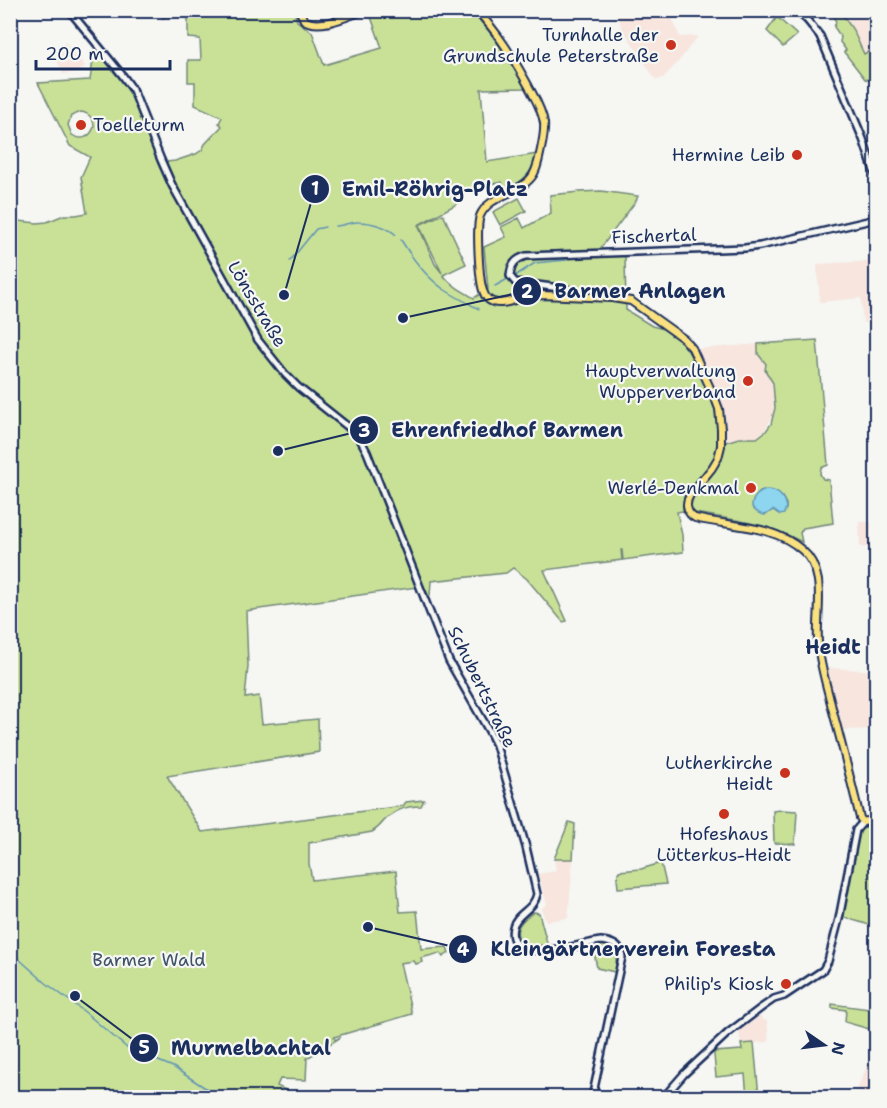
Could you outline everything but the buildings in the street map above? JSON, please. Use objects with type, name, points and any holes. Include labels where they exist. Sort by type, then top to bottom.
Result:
[{"type":"main road","points":[[299,10],[304,20],[316,24],[365,10]]},
{"type":"main road","points":[[476,10],[507,47],[541,112],[544,126],[538,162],[533,176],[524,185],[488,205],[478,219],[482,290],[488,299],[496,303],[542,295],[631,301],[688,343],[695,353],[719,409],[721,446],[712,468],[690,495],[687,509],[695,518],[754,528],[777,535],[801,548],[813,563],[818,582],[818,644],[821,664],[860,818],[863,822],[876,824]]},
{"type":"street","name":"Lönsstraße","points":[[69,10],[133,90],[161,160],[258,340],[298,387],[359,437]]},
{"type":"street","points":[[796,10],[820,36],[863,139],[876,177]]},
{"type":"street","name":"Fischertal","points":[[570,296],[570,291],[567,289],[515,282],[510,276],[512,265],[521,257],[526,256],[745,248],[876,219]]},
{"type":"street","name":"Schubertstraße","points":[[359,437],[367,452],[449,661],[499,753],[537,888],[536,901],[517,920],[512,929],[514,939],[521,947],[543,951],[606,941],[616,945],[622,954],[592,1098]]},
{"type":"street","points":[[663,1098],[684,1074],[728,1033],[774,999],[784,996],[823,970],[828,961],[839,918],[856,830],[863,822]]},
{"type":"shaded area","points":[[617,11],[669,11],[680,37],[698,36],[663,78],[656,80],[621,26]]},
{"type":"shaded area","points":[[840,11],[876,11],[876,48],[864,54],[853,30]]},
{"type":"shaded area","points":[[65,42],[85,66],[79,72],[62,74],[63,71],[52,54]]},
{"type":"shaded area","points":[[876,261],[876,322],[863,323],[861,298],[820,302],[817,264]]},
{"type":"shaded area","points":[[759,344],[772,384],[773,415],[765,430],[757,437],[727,441],[725,414],[720,397],[698,349]]},
{"type":"shaded area","points":[[859,522],[876,522],[876,547],[860,547]]},
{"type":"shaded area","points":[[829,668],[876,671],[876,729],[842,730],[827,670]]},
{"type":"shaded area","points":[[554,859],[573,859],[568,918],[546,921],[541,909],[547,904],[538,874],[556,871]]},
{"type":"shaded area","points":[[760,1016],[767,1021],[769,1042],[741,1044],[739,1031]]},
{"type":"shaded area","points":[[869,1062],[876,1065],[876,1097],[860,1097],[863,1091],[857,1089]]},
{"type":"green space","name":"Barmer Wald","points":[[162,11],[294,11],[297,21],[312,32],[324,65],[382,48],[370,14],[380,11],[471,11],[494,38],[526,88],[481,89],[487,162],[538,154],[532,168],[517,183],[505,190],[502,182],[461,193],[464,200],[418,225],[435,264],[442,273],[419,225],[443,214],[466,264],[443,275],[453,285],[474,298],[488,289],[484,247],[506,237],[501,227],[519,218],[524,228],[551,213],[550,195],[601,191],[638,196],[594,257],[625,256],[626,310],[652,326],[664,329],[680,340],[688,351],[706,382],[716,406],[719,420],[719,444],[739,438],[757,438],[771,424],[775,408],[773,383],[765,370],[766,364],[758,354],[758,344],[817,340],[828,465],[821,468],[820,474],[823,479],[829,480],[833,523],[803,528],[800,533],[802,542],[759,525],[677,512],[683,552],[623,560],[621,550],[622,560],[544,570],[567,621],[563,622],[527,579],[513,568],[506,573],[431,581],[429,597],[424,586],[246,611],[248,666],[245,698],[259,696],[262,724],[318,719],[319,752],[167,776],[202,832],[403,806],[406,802],[424,800],[421,806],[406,808],[392,814],[372,832],[309,843],[309,864],[312,880],[396,871],[400,912],[417,911],[421,949],[447,947],[449,953],[443,957],[440,953],[421,958],[422,962],[416,964],[414,961],[400,963],[412,1014],[334,1037],[335,1040],[341,1037],[307,1058],[306,1080],[280,1079],[277,1086],[305,1097],[11,1097],[10,220],[37,223],[47,222],[64,215],[87,213],[81,177],[90,157],[70,146],[38,83],[90,80],[95,48],[133,95],[156,157],[167,162],[196,154],[222,126],[219,123],[222,117],[195,105],[195,82],[188,82],[188,60],[201,60],[200,39],[188,38],[188,15],[162,18]],"holes":[[[81,112],[90,117],[94,127],[88,136],[82,138],[72,135],[68,125],[71,116]],[[761,491],[782,497],[786,509],[771,510],[767,514],[753,501]]]},
{"type":"green space","points":[[831,11],[840,11],[853,30],[864,54],[876,48],[876,87],[865,79],[844,52],[846,50],[834,27],[836,22]]},
{"type":"green space","points":[[777,17],[797,35],[783,47],[767,31]]},
{"type":"green space","points":[[519,198],[526,211],[500,225],[493,212]]},
{"type":"green space","points":[[773,811],[797,811],[795,844],[774,843]]},
{"type":"green space","points":[[569,822],[575,824],[573,859],[554,859]]},
{"type":"green space","points":[[868,826],[876,828],[876,927],[843,917],[859,834],[861,829]]},
{"type":"green space","points":[[661,863],[666,884],[618,888],[619,871],[641,869]]},
{"type":"green space","points":[[534,912],[539,913],[546,945],[527,944],[518,936],[517,931],[520,924]]},
{"type":"green space","points":[[604,945],[615,952],[615,972],[597,968],[593,947]]},
{"type":"green space","points":[[876,983],[876,1031],[845,1022],[846,1010],[832,1008],[832,1004],[869,1009]]},
{"type":"green space","points":[[754,1043],[759,1097],[747,1097],[745,1074],[716,1077],[714,1052],[742,1050],[741,1044]]},
{"type":"water","points":[[766,490],[777,492],[782,497],[786,507],[784,514],[780,515],[773,510],[763,515],[752,507],[756,496]]},
{"type":"waterway","points":[[335,226],[356,222],[369,223],[384,227],[396,235]]},
{"type":"waterway","points":[[290,261],[316,229],[325,227]]},
{"type":"waterway","points":[[401,240],[432,280],[479,309]]},
{"type":"waterway","points":[[515,276],[535,263],[567,260]]},
{"type":"waterway","points":[[495,286],[506,280]]},
{"type":"waterway","points":[[10,951],[127,1048],[173,1067],[221,1098]]},
{"type":"place","name":"Turnhalle der Grundschule Peterstraße","points":[[671,45]]},
{"type":"place","name":"Toelleturm","points":[[81,125]]},
{"type":"place","name":"Hermine Leib","points":[[797,155]]},
{"type":"place","name":"Emil-Röhrig-Platz","points":[[284,295]]},
{"type":"place","name":"Barmer Anlagen","points":[[403,318]]},
{"type":"place","name":"Hauptverwaltung Wupperverband","points":[[748,381]]},
{"type":"place","name":"Ehrenfriedhof Barmen","points":[[278,451]]},
{"type":"place","name":"Werlé-Denkmal","points":[[751,488]]},
{"type":"place","name":"Lutherkirche Heidt","points":[[785,773]]},
{"type":"place","name":"Hofeshaus Lütterkus-Heidt","points":[[724,814]]},
{"type":"place","name":"Kleingärtnerverein Foresta","points":[[368,927]]},
{"type":"place","name":"Philip's Kiosk","points":[[786,984]]},
{"type":"place","name":"Murmelbachtal","points":[[75,996]]},
{"type":"district","name":"Heidt","points":[[833,647]]}]
